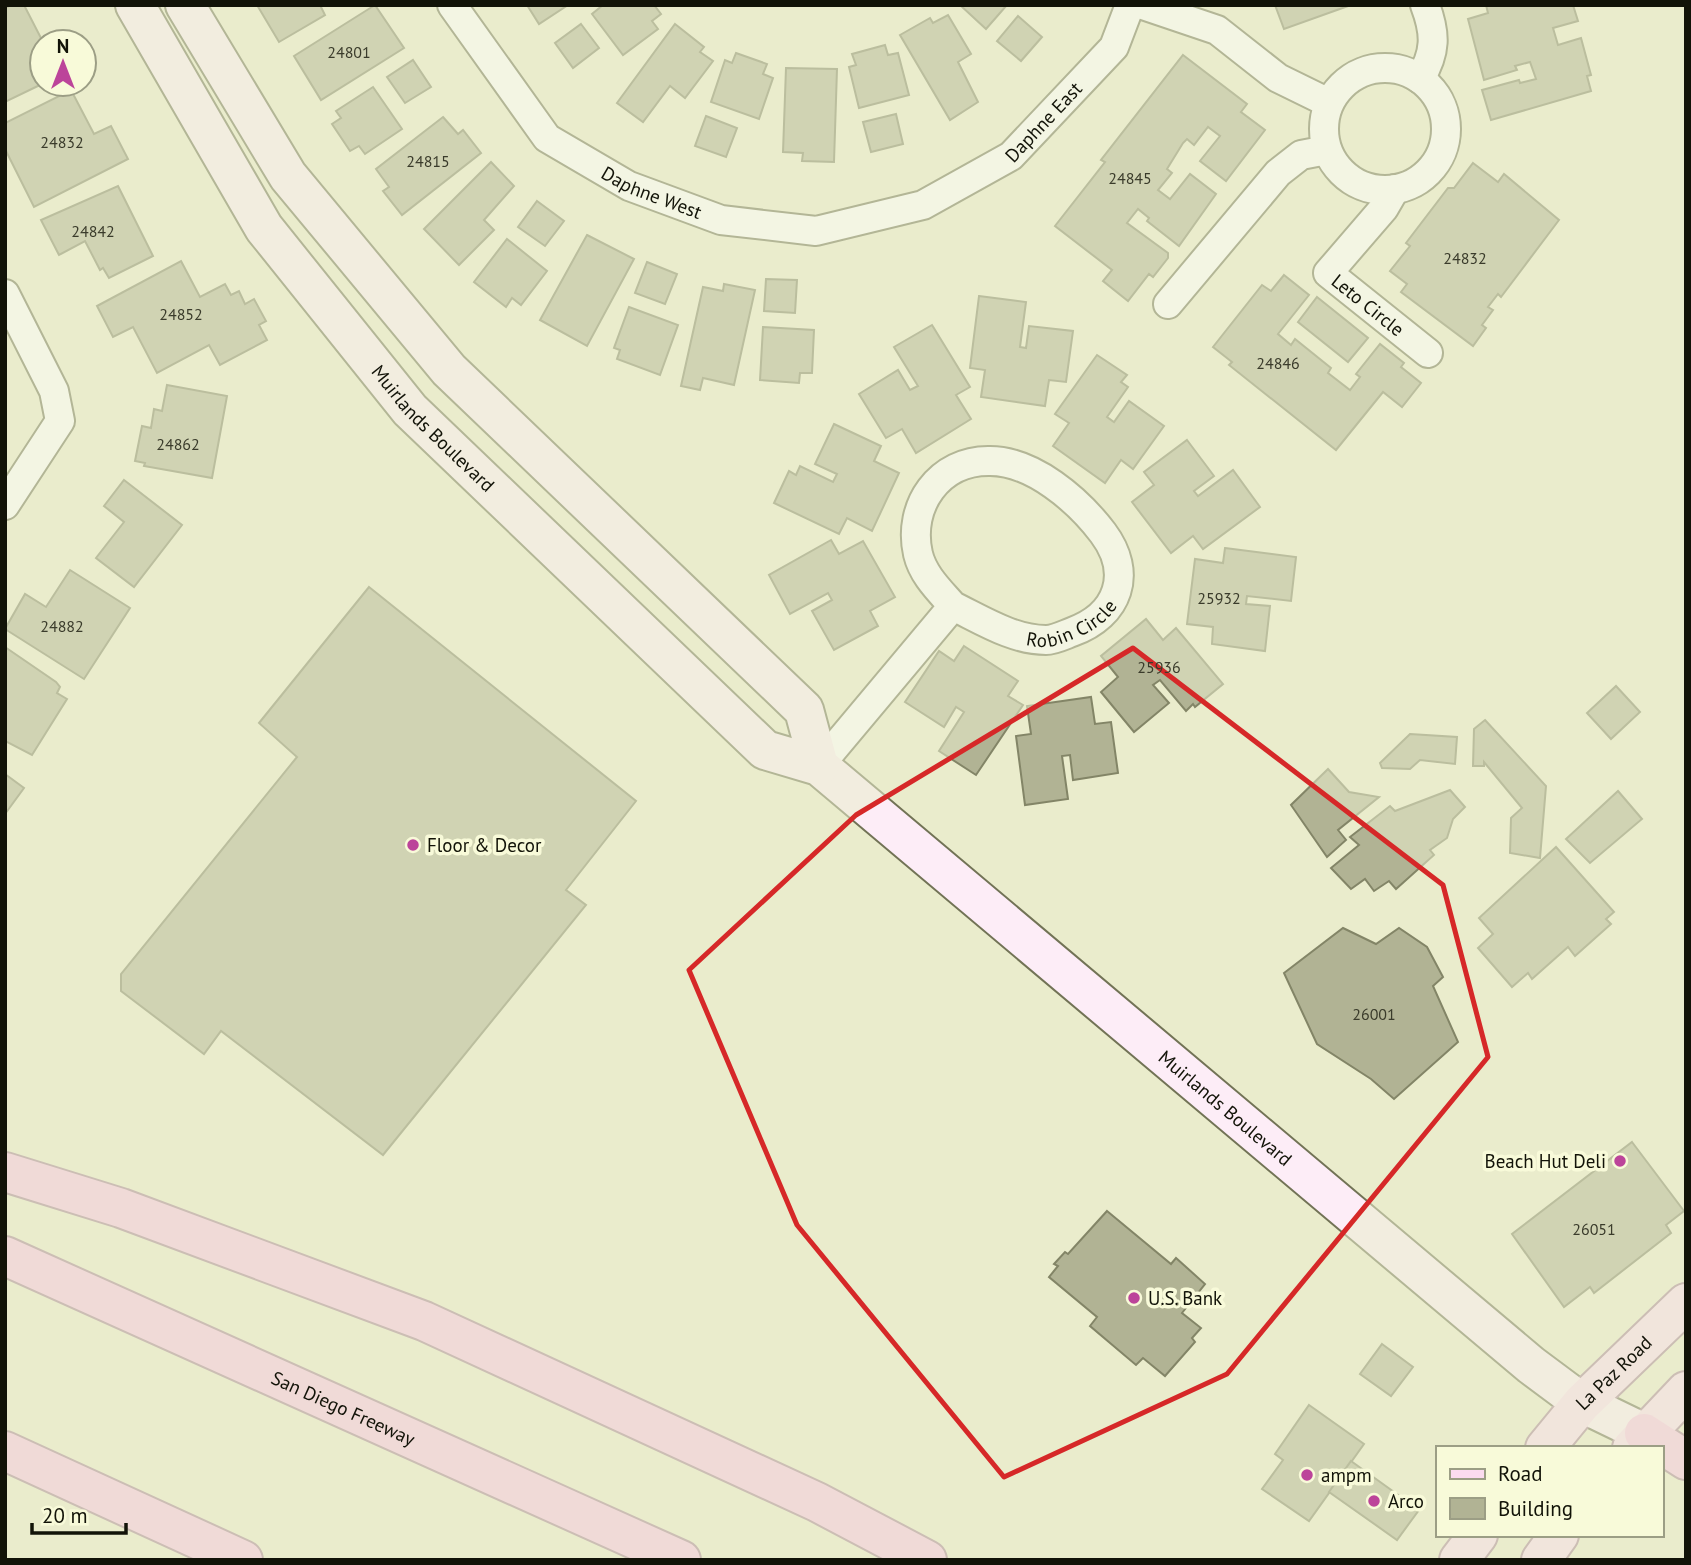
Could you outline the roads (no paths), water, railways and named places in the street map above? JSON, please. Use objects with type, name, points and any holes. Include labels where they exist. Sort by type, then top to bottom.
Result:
[{"type":"highway","points":[[5,1172],[121,1208],[424,1321],[817,1502],[927,1560]]},
{"type":"highway","name":"San Diego Freeway","points":[[5,1256],[379,1426],[679,1558]]},
{"type":"highway","points":[[5,1451],[243,1560]]},
{"type":"highway","points":[[1663,1451],[1686,1460]]},
{"type":"main road","name":"Muirlands Boulevard","points":[[135,5],[264,228],[410,410],[765,750],[819,766],[1393,1252],[1531,1365],[1638,1441]]},
{"type":"main road","points":[[185,5],[288,176],[449,370],[804,710],[819,766]]},
{"type":"main road","name":"La Paz Road","points":[[1547,1446],[1582,1403],[1686,1303]]},
{"type":"main road","points":[[1638,1441],[1686,1391]]},
{"type":"main road","points":[[1459,1560],[1476,1537]]},
{"type":"main road","points":[[1541,1560],[1558,1537]]},
{"type":"street","name":"Daphne West","points":[[452,5],[547,138],[629,186],[721,220],[816,231],[923,205]]},
{"type":"street","name":"Daphne East","points":[[923,205],[1011,156],[1114,47],[1130,5]]},
{"type":"street","points":[[1143,5],[1217,30],[1278,78],[1329,103]]},
{"type":"street","points":[[1395,189],[1378,190],[1347,177],[1327,150],[1324,119],[1329,103],[1339,89],[1353,77],[1369,70],[1387,68],[1404,71],[1420,79],[1434,50],[1434,36],[1425,5]]},
{"type":"street","name":"Leto Circle","points":[[1420,79],[1435,93],[1444,112],[1444,142],[1431,170],[1415,182],[1395,189],[1384,208],[1328,273],[1428,353]]},
{"type":"street","points":[[1168,303],[1278,173],[1301,155],[1327,150]]},
{"type":"street","points":[[5,294],[54,391],[60,422],[5,505]]},
{"type":"street","name":"Robin Circle","points":[[991,460],[1022,468],[1068,495],[1116,550],[1120,577],[1109,606],[1085,627],[1049,641],[1012,635],[953,606],[928,578],[918,555],[915,526],[921,500],[937,481],[962,464],[991,460]]},
{"type":"street","points":[[819,766],[953,606]]},
{"type":"place","name":"Floor & Decor","points":[[413,845]]},
{"type":"place","name":"Beach Hut Deli","points":[[1620,1161]]},
{"type":"place","name":"U.S. Bank","points":[[1134,1298]]},
{"type":"place","name":"ampm","points":[[1307,1475]]},
{"type":"place","name":"Arco","points":[[1374,1501]]}]
